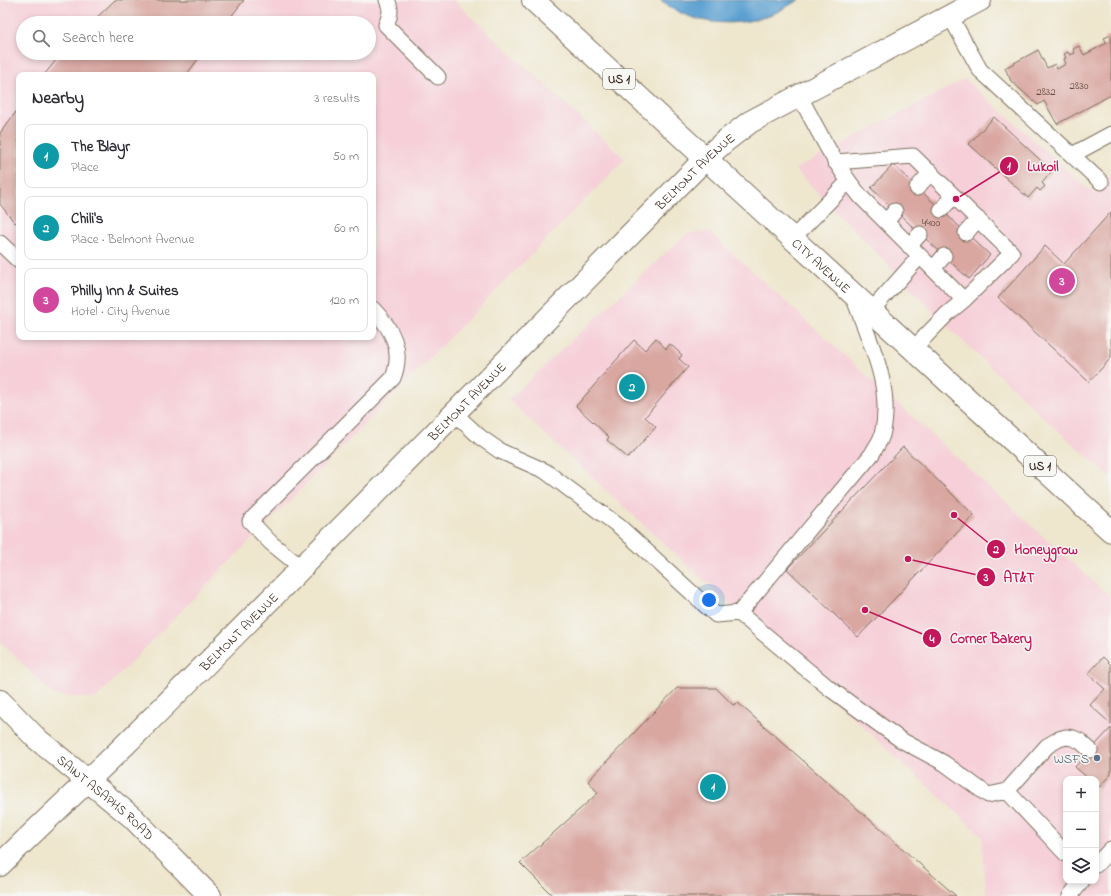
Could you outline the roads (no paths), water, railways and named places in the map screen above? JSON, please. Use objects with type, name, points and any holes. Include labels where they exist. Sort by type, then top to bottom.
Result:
[{"type":"main road","name":"CITY AVENUE","points":[[533,0],[1111,531]]},
{"type":"main road","name":"BELMONT AVENUE","points":[[0,865],[43,821],[140,730],[455,414],[705,159],[724,142],[750,122],[980,0]]},
{"type":"main road","name":"SAINT ASAPHS ROAD","points":[[0,701],[37,739],[132,817],[210,896]]},
{"type":"lane","points":[[387,0],[390,6],[390,15],[386,25],[438,77]]},
{"type":"lane","points":[[950,16],[980,70],[1101,182]]},
{"type":"lane","points":[[799,96],[835,162],[848,182],[891,216],[914,251],[964,300]]},
{"type":"lane","points":[[1072,155],[1111,134]]},
{"type":"lane","points":[[835,162],[913,156],[1012,253],[964,300],[947,314],[913,349]]},
{"type":"lane","points":[[917,188],[931,172]]},
{"type":"lane","points":[[792,239],[848,182]]},
{"type":"lane","points":[[942,210],[954,196]]},
{"type":"lane","points":[[966,233],[978,220]]},
{"type":"lane","points":[[871,311],[914,251],[920,234]]},
{"type":"lane","points":[[0,243],[16,258]]},
{"type":"lane","points":[[933,269],[944,256]]},
{"type":"lane","points":[[739,613],[872,454],[881,437],[886,400],[880,368],[852,294]]},
{"type":"lane","points":[[302,568],[271,543],[250,521],[393,378],[397,369],[398,352],[393,335],[376,312]]},
{"type":"lane","points":[[455,414],[480,438],[500,451],[545,471],[620,527],[716,615],[739,613],[830,688],[902,740],[944,763],[988,795],[1007,791],[1052,742],[1066,737],[1073,738],[1080,740],[1090,750]]},
{"type":"lane","points":[[1007,791],[1063,851]]},
{"type":"lane","points":[[1099,863],[1111,849]]},
{"type":"lane","points":[[1070,896],[1080,884]]},
{"type":"water","points":[[660,0],[799,0],[768,16],[754,20],[726,23],[712,22],[685,15]]},
{"type":"place","name":"Lukoil","points":[[956,199]]},
{"type":"place","name":"Philly Inn & Suites","points":[[1062,281]]},
{"type":"place","name":"Chili's","points":[[632,387]]},
{"type":"place","name":"Honeygrow","points":[[954,515]]},
{"type":"place","name":"AT&T","points":[[908,559]]},
{"type":"place","name":"Corner Bakery","points":[[865,610]]},
{"type":"place","name":"WSFS","points":[[1097,758]]},
{"type":"place","name":"The Blayr","points":[[713,787]]}]
